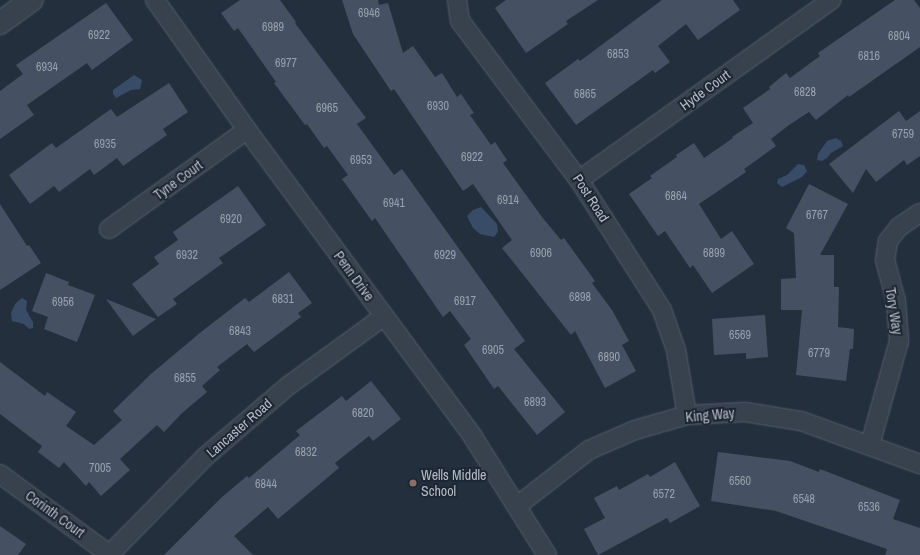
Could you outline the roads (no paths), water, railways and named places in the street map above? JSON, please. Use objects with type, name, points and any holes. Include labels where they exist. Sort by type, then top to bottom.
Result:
[{"type":"street","points":[[0,23],[32,0]]},
{"type":"street","name":"Penn Drive","points":[[155,0],[247,130],[472,437],[547,555]]},
{"type":"street","name":"Post Road","points":[[457,0],[460,21],[579,180],[662,310],[676,350],[686,415]]},
{"type":"street","name":"Hyde Court","points":[[579,180],[831,0]]},
{"type":"street","name":"Tyne Court","points":[[109,229],[247,130]]},
{"type":"street","name":"Tory Way","points":[[870,445],[899,341],[896,301],[885,260],[888,241],[899,227],[920,213]]},
{"type":"street","name":"Lancaster Road","points":[[109,555],[206,456],[288,386],[383,317]]},
{"type":"street","name":"King Way","points":[[517,506],[589,450],[635,430],[686,415],[745,412],[801,420],[920,464]]},
{"type":"street","name":"Corinth Court","points":[[0,474],[109,555]]},
{"type":"water","points":[[134,75],[142,80],[140,89],[131,90],[116,98],[113,94],[113,90]]},
{"type":"water","points":[[836,138],[841,141],[843,146],[831,153],[822,161],[817,160],[818,154],[827,141]]},
{"type":"water","points":[[798,164],[804,165],[807,171],[802,177],[782,187],[777,183],[778,179],[787,175]]},
{"type":"water","points":[[481,207],[497,224],[498,232],[494,237],[480,234],[473,228],[467,216],[473,210]]},
{"type":"water","points":[[22,298],[27,301],[26,310],[33,322],[33,328],[29,329],[24,324],[12,321],[11,313],[15,304]]},
{"type":"place","name":"Wells Middle School","points":[[413,483]]}]
